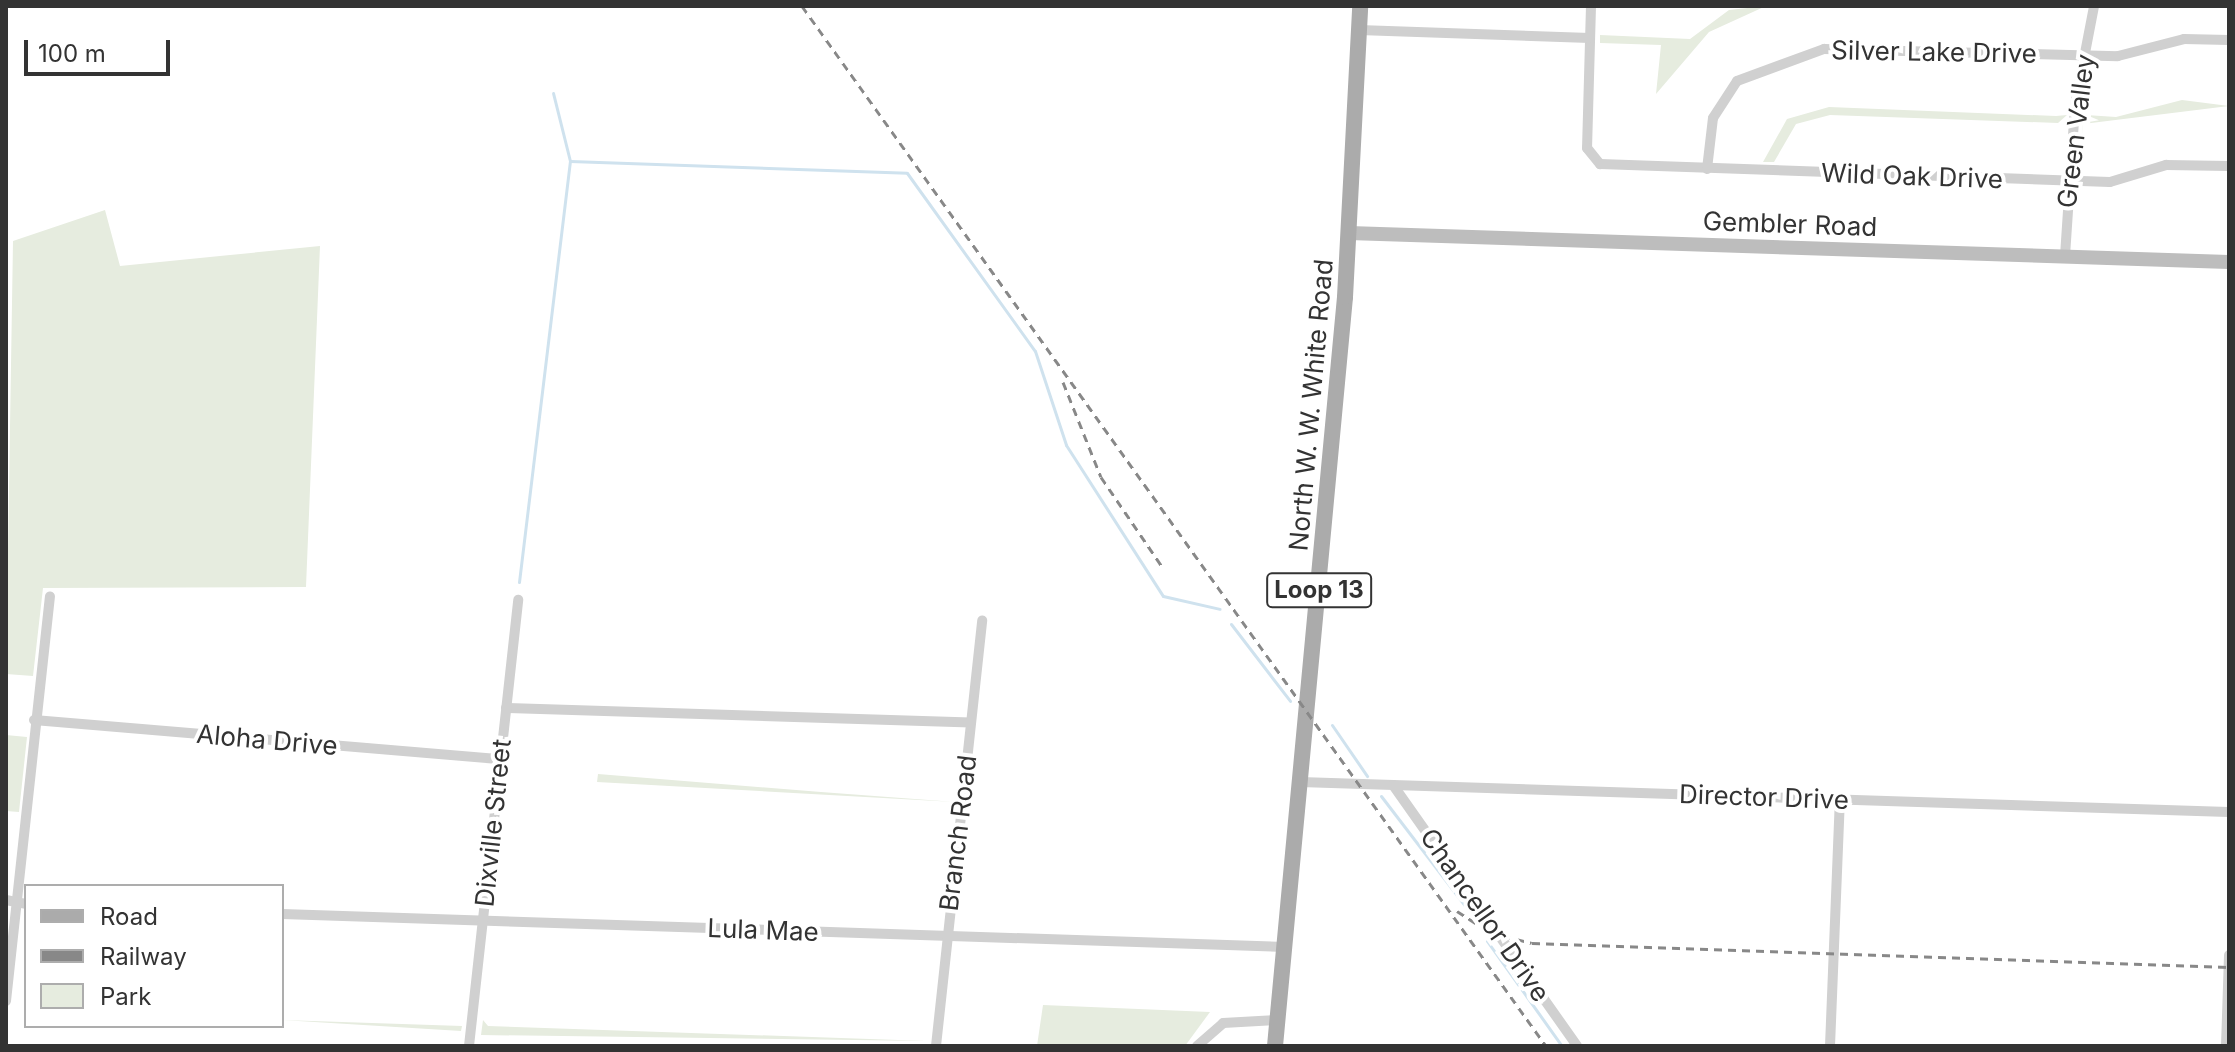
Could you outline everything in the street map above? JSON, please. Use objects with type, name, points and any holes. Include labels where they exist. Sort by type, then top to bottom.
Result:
[{"type":"main road","name":"North W. W. White Road","points":[[1275,1046],[1349,233],[1360,6]]},
{"type":"main road","name":"Gembler Road","points":[[1349,233],[2229,262]]},
{"type":"street","points":[[1359,30],[1590,38],[1591,6]]},
{"type":"street","name":"Green Valley","points":[[2065,256],[2067,181],[2084,55],[2094,6]]},
{"type":"street","name":"Wild Oak Drive","points":[[1590,38],[1587,148],[1594,158],[1610,166],[2067,181],[2120,181],[2166,165],[2229,166]]},
{"type":"street","name":"Silver Lake Drive","points":[[1707,169],[1710,127],[1729,89],[1761,68],[1810,53],[1856,47],[2131,55],[2184,39],[2229,40]]},
{"type":"street","points":[[6,1001],[34,720],[50,596]]},
{"type":"street","name":"Dixville Street","points":[[469,1046],[518,600]]},
{"type":"street","name":"Branch Road","points":[[936,1046],[982,620]]},
{"type":"street","points":[[506,708],[971,723]]},
{"type":"street","name":"Aloha Drive","points":[[34,720],[500,759]]},
{"type":"street","name":"Director Drive","points":[[1300,782],[2229,812]]},
{"type":"street","name":"Chancellor Drive","points":[[1393,785],[1577,1046]]},
{"type":"street","points":[[1830,1046],[1840,800]]},
{"type":"street","name":"Lula Mae","points":[[284,914],[1285,947]]},
{"type":"street","points":[[2226,1046],[2229,955]]},
{"type":"street","points":[[1197,1046],[1223,1023],[1277,1020]]},
{"type":"green space","points":[[1766,6],[1709,32],[1656,94],[1661,45],[1600,43],[1600,35],[1690,39],[1729,10]]},
{"type":"green space","points":[[2092,67],[2086,115],[2116,117],[2182,100],[2229,106],[2083,124],[2079,171],[2086,85]]},
{"type":"green space","points":[[1829,107],[2067,115],[2058,123],[1830,115],[1796,124],[1774,162],[1763,162],[1787,119]]},
{"type":"green space","points":[[105,210],[120,266],[320,246],[306,587],[43,588],[33,676],[6,674],[13,241]]},
{"type":"green space","points":[[6,735],[27,737],[19,812],[6,811]]},
{"type":"green space","points":[[598,774],[821,792],[955,802],[597,782]]},
{"type":"green space","points":[[1043,1005],[1210,1012],[1185,1046],[1037,1046]]},
{"type":"green space","points":[[284,1020],[284,1020],[462,1026],[461,1031]]},
{"type":"green space","points":[[483,1020],[488,1026],[927,1041],[481,1035]]},
{"type":"waterway","points":[[519,582],[570,161],[553,93]]},
{"type":"waterway","points":[[570,161],[907,173],[1035,351],[1066,445],[1163,596],[1220,609]]},
{"type":"waterway","points":[[1231,624],[1290,701]]},
{"type":"waterway","points":[[1332,725],[1367,776]]},
{"type":"waterway","points":[[1381,796],[1472,915]]},
{"type":"waterway","points":[[1487,941],[1562,1046]]},
{"type":"railway","points":[[802,6],[1546,1046]]},
{"type":"railway","points":[[1063,382],[1101,477],[1163,568]]},
{"type":"railway","points":[[1457,911],[1489,932],[1532,943],[2229,967]]}]
